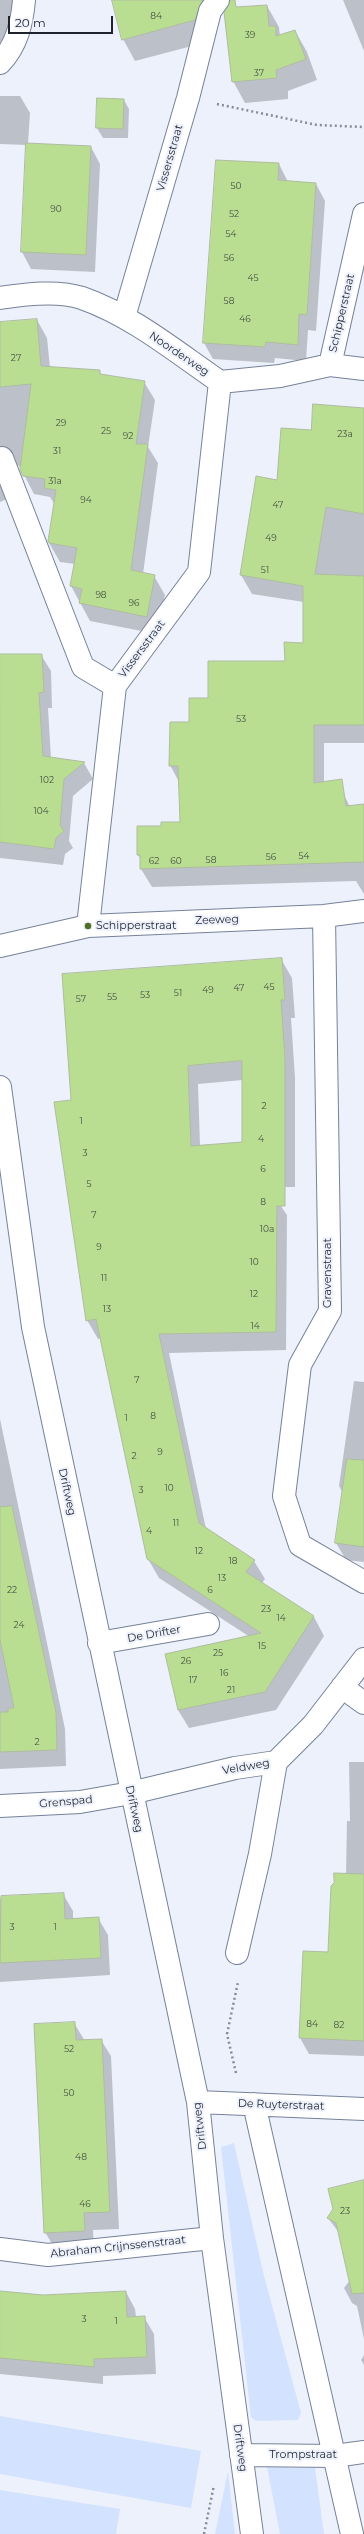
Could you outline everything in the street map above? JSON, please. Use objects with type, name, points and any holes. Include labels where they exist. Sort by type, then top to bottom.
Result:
[{"type":"street","points":[[0,62],[7,56],[21,26],[24,0]]},
{"type":"street","name":"Vissersstraat","points":[[124,317],[188,98],[210,10],[218,0]]},
{"type":"street","name":"Schipperstraat","points":[[330,365],[364,214]]},
{"type":"street","name":"Noorderweg","points":[[0,298],[31,293],[81,298],[124,317],[220,382],[280,376],[330,365],[364,369]]},
{"type":"street","name":"Vissersstraat","points":[[88,926],[115,686],[199,572],[220,382]]},
{"type":"street","points":[[2,458],[83,667],[115,686]]},
{"type":"street","name":"Zeeweg","points":[[0,946],[88,926],[324,916],[364,911]]},
{"type":"street","name":"Gravenstraat","points":[[324,916],[330,1311],[300,1365],[284,1496],[300,1545],[364,1582]]},
{"type":"street","name":"Driftweg","points":[[0,1087],[33,1327],[99,1643],[198,2102],[212,2238],[252,2534]]},
{"type":"street","name":"De Drifter","points":[[99,1643],[208,1624]]},
{"type":"street","name":"Veldweg","points":[[131,1793],[235,1768],[276,1762],[313,1725],[364,1659]]},
{"type":"street","points":[[342,1687],[364,1703]]},
{"type":"street","points":[[237,1952],[260,1854],[276,1762]]},
{"type":"street","name":"Grenspad","points":[[0,1806],[80,1802],[131,1793]]},
{"type":"street","name":"De Ruyterstraat","points":[[198,2102],[364,2109]]},
{"type":"street","points":[[254,2104],[352,2534]]},
{"type":"street","name":"Abraham Crijnssenstraat","points":[[0,2248],[48,2255],[212,2238]]},
{"type":"street","name":"Trompstraat","points":[[241,2455],[335,2456],[364,2452]]},
{"type":"path","points":[[188,98],[318,125],[364,127]]},
{"type":"path","points":[[237,1952],[241,1969],[227,2034],[239,2086],[254,2104]]},
{"type":"shaded area","points":[[234,2143],[263,2272],[301,2413],[298,2420],[256,2421],[251,2417],[221,2147]]},
{"type":"shaded area","points":[[0,2416],[201,2451],[191,2508],[0,2474]]},
{"type":"shaded area","points":[[267,2467],[315,2468],[324,2534],[280,2534]]},
{"type":"shaded area","points":[[228,2472],[235,2534],[215,2534]]},
{"type":"shaded area","points":[[0,2490],[120,2509],[116,2534],[0,2534]]},
{"type":"building","points":[[112,0],[203,0],[195,20],[122,40]]},
{"type":"building","points":[[230,0],[235,0],[236,7],[267,5],[269,26],[276,26],[276,36],[295,30],[306,59],[276,70],[277,78],[232,82],[224,12]]},
{"type":"building","points":[[97,98],[124,99],[123,129],[96,128]]},
{"type":"building","points":[[26,143],[91,146],[86,255],[21,252]]},
{"type":"building","points":[[216,160],[279,163],[278,180],[316,183],[307,315],[299,314],[298,345],[266,342],[265,347],[203,343]]},
{"type":"building","points":[[37,319],[41,366],[100,370],[100,374],[145,381],[136,444],[148,444],[131,570],[155,575],[147,617],[79,603],[82,589],[70,586],[77,548],[49,543],[48,541],[56,490],[44,488],[45,479],[23,476],[20,469],[31,384],[0,387],[0,322]]},
{"type":"building","points":[[313,404],[364,408],[364,514],[326,507],[315,574],[364,576],[364,725],[314,725],[314,783],[342,779],[346,806],[364,804],[364,862],[140,869],[140,855],[137,855],[137,826],[161,826],[161,822],[180,822],[178,766],[169,766],[170,722],[189,722],[189,698],[208,698],[208,661],[285,661],[284,642],[303,643],[303,586],[240,575],[256,476],[277,480],[281,428],[311,430]]},
{"type":"building","points":[[0,654],[42,654],[44,692],[39,693],[43,756],[85,762],[64,779],[60,825],[64,831],[56,838],[54,849],[0,842]]},
{"type":"building","points":[[282,958],[285,1000],[281,1000],[285,1058],[285,1206],[277,1206],[276,1332],[159,1334],[199,1523],[255,1560],[246,1572],[314,1616],[265,1692],[178,1710],[165,1654],[261,1633],[147,1559],[96,1319],[86,1321],[54,1102],[71,1100],[62,974]],"holes":[[[242,1061],[242,1142],[191,1146],[188,1066]]]},
{"type":"building","points":[[347,1459],[364,1460],[364,1547],[335,1543]]},
{"type":"building","points":[[12,1506],[56,1712],[57,1750],[0,1752],[0,1712],[8,1712],[8,1708],[14,1708],[0,1640],[0,1507]]},
{"type":"building","points":[[334,1873],[364,1874],[364,2041],[299,2038],[303,1951],[328,1952],[331,1886],[334,1883]]},
{"type":"building","points":[[64,1893],[65,1919],[99,1917],[101,1958],[0,1963],[1,1896]]},
{"type":"building","points":[[75,2022],[76,2040],[102,2039],[110,2212],[84,2213],[85,2231],[44,2233],[34,2024]]},
{"type":"building","points":[[364,2180],[364,2293],[352,2294],[336,2223],[327,2218],[333,2209],[328,2189]]},
{"type":"building","points":[[0,2291],[43,2295],[126,2291],[127,2317],[145,2316],[147,2357],[94,2359],[94,2367],[0,2358]]},
{"type":"place","name":"Schipperstraat","points":[[88,926]]}]
